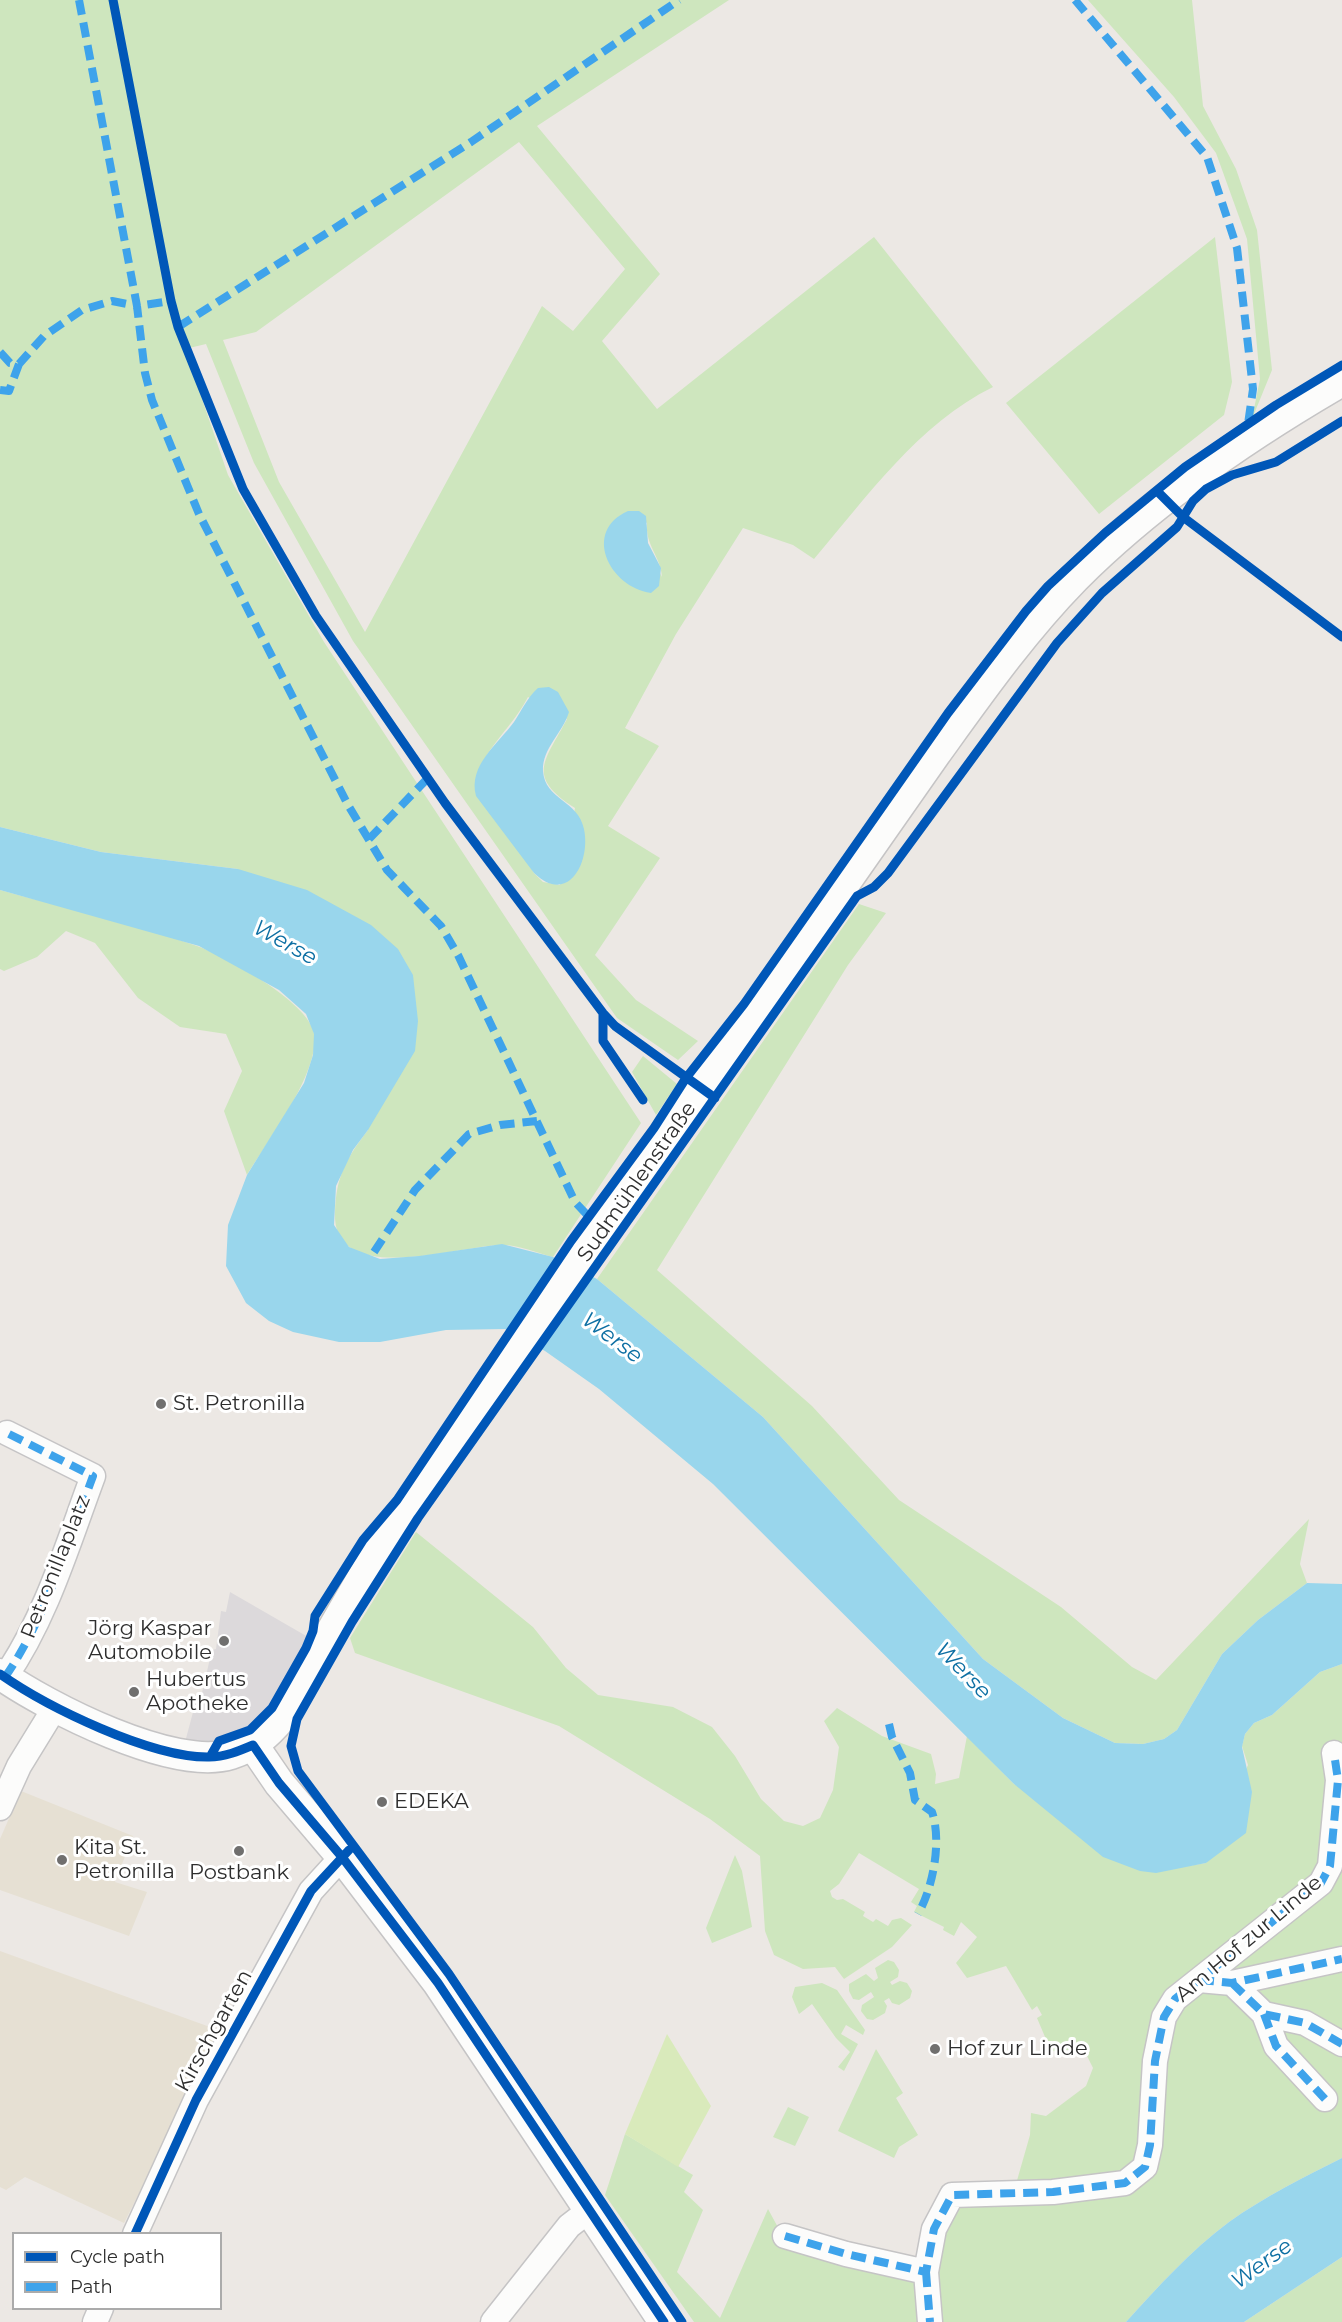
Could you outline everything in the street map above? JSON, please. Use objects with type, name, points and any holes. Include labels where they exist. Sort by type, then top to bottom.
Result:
[{"type":"street","name":"Sudmühlenstraße","points":[[253,1745],[282,1717],[380,1547],[982,689],[1049,606],[1109,546],[1202,471],[1342,381]]},
{"type":"street","name":"Petronillaplatz","points":[[2,1676],[19,1657],[58,1570],[93,1476],[7,1433]]},
{"type":"street","points":[[2,1676],[54,1709],[139,1742],[187,1756],[229,1755],[253,1745],[279,1783],[342,1857],[457,2009],[664,2322]]},
{"type":"street","points":[[0,1808],[19,1766],[54,1709]]},
{"type":"street","name":"Am Hof zur Linde","points":[[930,2322],[926,2272],[934,2229],[952,2195],[1053,2192],[1125,2183],[1145,2167],[1150,2145],[1155,2061],[1164,2017],[1175,1999],[1321,1883],[1330,1866],[1338,1780],[1334,1753]]},
{"type":"street","name":"Kirschgarten","points":[[136,2232],[195,2100],[311,1892],[342,1857]]},
{"type":"street","points":[[1199,1980],[1232,1983],[1342,1959]]},
{"type":"street","points":[[1232,1983],[1264,2014],[1276,2046],[1325,2099]]},
{"type":"street","points":[[1264,2014],[1305,2024],[1342,2044]]},
{"type":"street","points":[[493,2322],[519,2285],[569,2226],[591,2209]]},
{"type":"street","points":[[785,2236],[846,2254],[926,2272]]},
{"type":"shaded area","points":[[230,1592],[308,1637],[271,1713],[251,1733],[212,1751],[184,1746],[196,1701],[200,1701],[212,1650],[216,1649],[221,1611],[226,1612]]},
{"type":"shaded area","name":"Kita St. Petronilla","points":[[21,1791],[133,1836],[115,1882],[147,1892],[129,1936],[0,1890],[0,1839]]},
{"type":"shaded area","points":[[0,1951],[221,2031],[124,2223],[25,2177],[6,2190],[0,2187]]},
{"type":"green space","points":[[0,0],[729,0],[537,126],[660,274],[602,341],[657,409],[874,237],[993,387],[966,402],[917,441],[874,487],[814,559],[793,545],[743,528],[676,634],[625,728],[659,746],[608,826],[660,858],[595,955],[636,1000],[698,1041],[678,1060],[617,1018],[353,641],[254,463],[206,344],[185,349],[228,475],[324,642],[641,1123],[553,1257],[506,1245],[401,1258],[375,1256],[354,1250],[340,1236],[335,1213],[337,1188],[344,1168],[368,1130],[238,869],[101,852],[0,827]],"holes":[[[519,142],[625,269],[573,331],[542,306],[365,632],[279,482],[223,340],[256,332]],[[628,511],[647,523],[648,538],[659,563],[662,577]],[[528,697],[567,719],[552,746],[544,767],[545,777],[550,786],[559,797],[575,808],[560,885],[543,882],[534,873],[476,777],[487,756]]]},
{"type":"green space","points":[[1088,0],[1192,0],[1203,106],[1236,169],[1257,230],[1272,370],[1252,419],[1260,379],[1247,239],[1216,153],[1174,97]]},
{"type":"green space","points":[[1215,237],[1232,382],[1224,415],[1099,514],[1006,403]]},
{"type":"green space","points":[[0,890],[124,923],[210,951],[264,982],[297,1008],[314,1033],[314,1049],[309,1067],[291,1106],[247,1175],[224,1111],[242,1071],[226,1034],[180,1027],[138,998],[95,943],[66,931],[37,957],[4,971],[0,969]]},
{"type":"green space","points":[[859,904],[886,913],[848,965],[657,1270],[812,1406],[899,1500],[1061,1607],[1132,1667],[1156,1680],[1309,1519],[1300,1564],[1307,1583],[1258,1620],[1222,1654],[1177,1730],[1164,1739],[1143,1744],[1115,1743],[1063,1718],[983,1659],[763,1417],[597,1279]]},
{"type":"green space","points":[[643,1056],[677,1084],[656,1115],[632,1072]]},
{"type":"green space","points":[[416,1532],[533,1627],[566,1668],[598,1695],[673,1707],[712,1727],[735,1756],[761,1799],[784,1821],[803,1826],[820,1818],[833,1790],[839,1747],[824,1721],[837,1708],[882,1736],[931,1754],[936,1774],[935,1784],[959,1778],[967,1736],[1014,1784],[1182,1867],[1206,1863],[1248,1765],[1242,1746],[1245,1734],[1254,1723],[1272,1715],[1320,1672],[1342,1664],[1342,2158],[1270,2196],[1229,2222],[1188,2257],[1126,2322],[694,2322],[605,2195],[625,2134],[693,2175],[684,2192],[703,2210],[677,2272],[720,2318],[768,2209],[787,2244],[847,2266],[926,2271],[952,2195],[1014,2191],[1030,2135],[1031,2113],[1046,2116],[1086,2086],[1093,2068],[1084,2050],[1051,2051],[1037,2018],[1042,2015],[1037,2006],[1032,2010],[1006,1966],[967,1978],[956,1963],[977,1937],[961,1922],[954,1936],[943,1930],[944,1927],[914,1912],[917,1906],[911,1902],[919,1889],[859,1853],[839,1884],[830,1891],[832,1897],[837,1900],[843,1899],[865,1912],[863,1916],[873,1922],[876,1919],[888,1926],[892,1920],[901,1918],[912,1925],[892,1947],[844,1979],[835,1967],[803,1969],[774,1955],[765,1931],[760,1856],[710,1819],[559,1726],[355,1653],[350,1638]]},
{"type":"green space","points":[[735,1855],[742,1871],[752,1927],[712,1943],[706,1928]]},
{"type":"green space","points":[[888,1960],[894,1962],[899,1970],[898,1977],[890,1982],[892,1985],[900,1981],[907,1983],[912,1991],[910,1998],[899,2005],[892,2003],[889,1998],[884,2001],[887,2006],[885,2013],[873,2020],[867,2019],[861,2011],[862,2005],[874,1997],[871,1992],[859,2000],[853,1999],[849,1991],[849,1984],[866,1974],[874,1981],[878,1978],[875,1968]]},
{"type":"green space","points":[[822,1983],[837,1990],[865,2030],[863,2035],[846,2025],[841,2034],[858,2044],[844,2071],[838,2067],[850,2052],[836,2038],[812,2004],[799,2014],[792,1997],[795,1987]]},
{"type":"green space","points":[[667,2034],[711,2106],[678,2167],[625,2134]]},
{"type":"green space","points":[[876,2049],[903,2093],[896,2098],[918,2135],[899,2147],[894,2158],[838,2131]]},
{"type":"green space","points":[[788,2107],[809,2117],[795,2146],[773,2137]]},
{"type":"green space","points":[[1342,2257],[1342,2322],[1244,2322]]},
{"type":"water","points":[[628,511],[639,511],[646,516],[648,543],[661,568],[659,586],[651,593],[636,589],[623,580],[613,570],[606,557],[604,544],[606,531],[614,520]]},
{"type":"water","points":[[549,687],[558,692],[569,712],[546,755],[543,771],[545,781],[549,788],[581,819],[585,842],[584,854],[574,876],[567,882],[557,885],[546,882],[534,873],[476,796],[475,785],[480,765],[531,696],[538,688]]},
{"type":"water","name":"Werse","points":[[0,827],[101,852],[238,869],[307,890],[371,925],[398,949],[413,975],[418,1021],[415,1051],[368,1130],[353,1150],[336,1186],[334,1225],[349,1247],[380,1259],[502,1244],[553,1257],[597,1279],[763,1417],[983,1659],[1063,1718],[1115,1743],[1143,1744],[1164,1739],[1177,1730],[1222,1654],[1258,1620],[1307,1583],[1342,1584],[1342,1664],[1320,1672],[1272,1715],[1254,1723],[1245,1734],[1242,1747],[1252,1792],[1246,1833],[1206,1863],[1156,1873],[1140,1871],[1103,1857],[1014,1784],[713,1484],[599,1389],[545,1351],[505,1329],[446,1330],[380,1342],[339,1342],[293,1332],[269,1321],[246,1303],[226,1266],[228,1225],[247,1175],[304,1083],[313,1055],[314,1034],[306,1014],[279,990],[199,946],[0,890]]},
{"type":"water","name":"Werse","points":[[1342,2158],[1342,2257],[1244,2322],[1126,2322],[1188,2257],[1229,2222],[1270,2196]]},
{"type":"marked path","points":[[79,0],[137,306],[171,301]]},
{"type":"marked path","points":[[178,327],[471,142],[679,0]]},
{"type":"marked path","points":[[1075,0],[1207,157],[1237,248],[1253,389],[1248,424]]},
{"type":"marked path","points":[[0,352],[10,363],[19,364],[44,336],[82,310],[112,301],[137,306],[145,373],[152,400],[199,514],[348,805],[387,870],[441,926],[458,955],[575,1202],[589,1217],[591,1214]]},
{"type":"marked path","points":[[0,390],[9,391],[19,364]]},
{"type":"marked path","points":[[369,839],[428,778]]},
{"type":"marked path","points":[[374,1252],[415,1190],[469,1134],[500,1125],[537,1121]]},
{"type":"marked path","points":[[5,1677],[20,1654],[44,1605],[93,1476],[7,1433]]},
{"type":"marked path","points":[[889,1724],[892,1737],[910,1773],[915,1800],[932,1812],[935,1824],[936,1850],[932,1878],[918,1914]]},
{"type":"marked path","points":[[785,2236],[846,2254],[926,2272],[934,2229],[952,2195],[1053,2192],[1125,2183],[1145,2167],[1150,2145],[1155,2061],[1164,2017],[1175,1999],[1321,1883],[1330,1866],[1338,1780],[1334,1753]]},
{"type":"marked path","points":[[1199,1980],[1232,1983],[1342,1959]]},
{"type":"marked path","points":[[1232,1983],[1264,2014],[1305,2023],[1342,2044]]},
{"type":"marked path","points":[[1264,2014],[1276,2046],[1325,2099]]},
{"type":"marked path","points":[[926,2272],[930,2322]]},
{"type":"cycle path","points":[[113,0],[171,301],[178,327],[243,489],[316,616],[445,803],[603,1013],[615,1026],[715,1098]]},
{"type":"cycle path","points":[[210,1757],[219,1741],[250,1730],[272,1708],[306,1648],[313,1631],[315,1616],[363,1540],[397,1500],[571,1241],[654,1128],[686,1078],[744,1004],[948,713],[1026,611],[1048,586],[1105,533],[1185,467],[1276,405],[1342,365]]},
{"type":"cycle path","points":[[682,2322],[449,1974],[298,1771],[291,1746],[297,1719],[352,1622],[418,1518],[857,896],[874,887],[888,873],[1057,643],[1102,593],[1177,527],[1193,501],[1206,489],[1232,475],[1276,462],[1342,421]]},
{"type":"cycle path","points":[[1157,491],[1183,517],[1342,637]]},
{"type":"cycle path","points":[[603,1013],[603,1041],[643,1100]]},
{"type":"cycle path","points":[[0,1674],[71,1715],[130,1740],[158,1749],[185,1755],[215,1757],[253,1745],[279,1783],[342,1857],[438,1983],[664,2322]]},
{"type":"cycle path","points":[[136,2232],[196,2100],[311,1891],[349,1850]]},
{"type":"place","name":"St. Petronilla","points":[[161,1404]]},
{"type":"place","name":"Jörg Kaspar Automobile","points":[[224,1641]]},
{"type":"place","name":"Hubertus Apotheke","points":[[134,1692]]},
{"type":"place","name":"EDEKA","points":[[382,1802]]},
{"type":"place","name":"Postbank","points":[[239,1851]]},
{"type":"place","name":"Kita St. Petronilla","points":[[62,1860]]},
{"type":"place","name":"Hof zur Linde","points":[[935,2049]]}]
